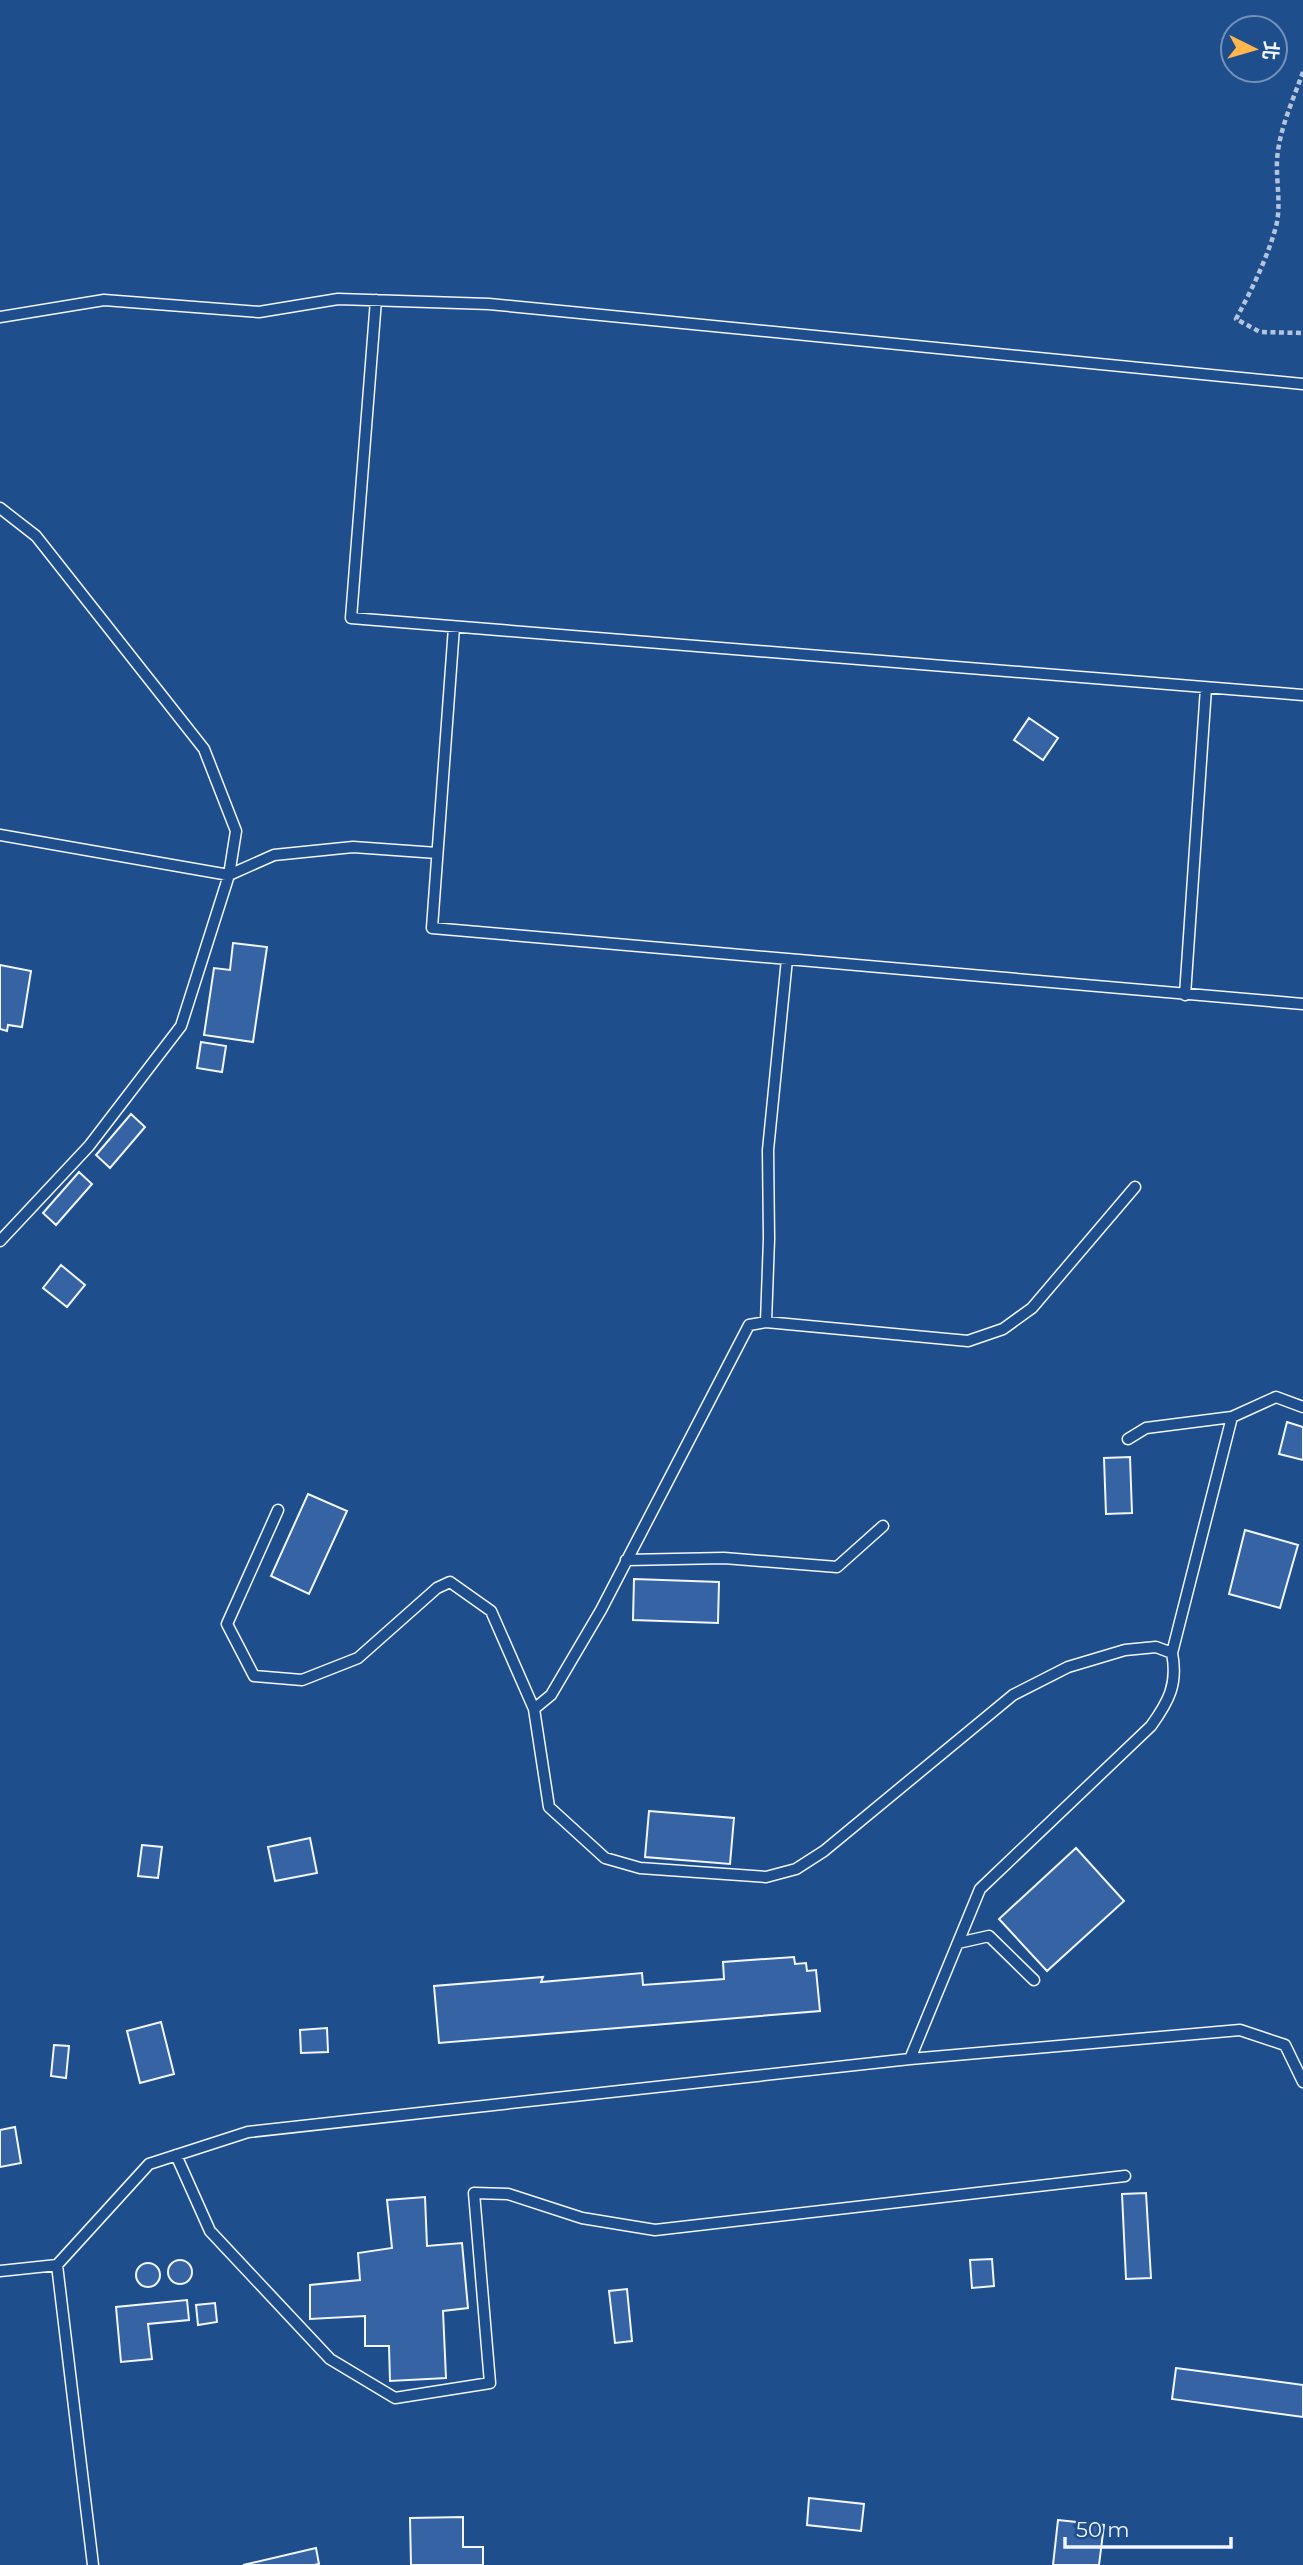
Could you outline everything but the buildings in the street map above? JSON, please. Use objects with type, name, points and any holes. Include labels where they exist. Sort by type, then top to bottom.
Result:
[{"type":"lane","points":[[0,317],[104,300],[259,312],[338,299],[489,304],[1303,384]]},
{"type":"lane","points":[[376,300],[351,618],[1303,695]]},
{"type":"lane","points":[[0,508],[36,536],[204,749],[236,831],[229,875],[181,1026],[89,1146],[0,1241]]},
{"type":"lane","points":[[454,626],[432,928],[1303,1004]]},
{"type":"lane","points":[[1185,995],[1206,688]]},
{"type":"lane","points":[[0,835],[229,875],[274,855],[353,847],[438,853]]},
{"type":"lane","points":[[766,1322],[768,1150],[787,959]]},
{"type":"lane","points":[[534,1709],[551,1695],[601,1610],[749,1325],[766,1322],[968,1341],[1003,1329],[1032,1308],[1135,1187]]},
{"type":"lane","points":[[1128,1439],[1146,1428],[1231,1417],[1276,1396],[1303,1407]]},
{"type":"lane","points":[[910,2059],[980,1889],[1151,1726],[1168,1703],[1176,1671],[1172,1653],[1231,1417]]},
{"type":"lane","points":[[278,1510],[227,1624],[254,1676],[302,1680],[358,1658],[437,1588],[450,1582],[491,1611],[534,1709],[549,1807],[605,1858],[640,1868],[766,1877],[796,1869],[824,1851],[1013,1695],[1068,1667],[1125,1650],[1156,1647],[1172,1653]]},
{"type":"lane","points":[[626,1560],[724,1558],[837,1567],[883,1526]]},
{"type":"lane","points":[[958,1943],[989,1936],[1034,1980]]},
{"type":"lane","points":[[0,2271],[57,2265],[149,2164],[248,2132],[910,2059],[1240,2030],[1285,2045],[1303,2082]]},
{"type":"lane","points":[[176,2155],[210,2231],[330,2359],[395,2398],[489,2383],[474,2193],[508,2194],[582,2218],[655,2230],[1125,2176]]},
{"type":"lane","points":[[57,2265],[93,2565]]},
{"type":"path","points":[[1303,72],[1286,118],[1277,158],[1278,215],[1275,229],[1250,294],[1236,319],[1260,332],[1303,333]]}]
